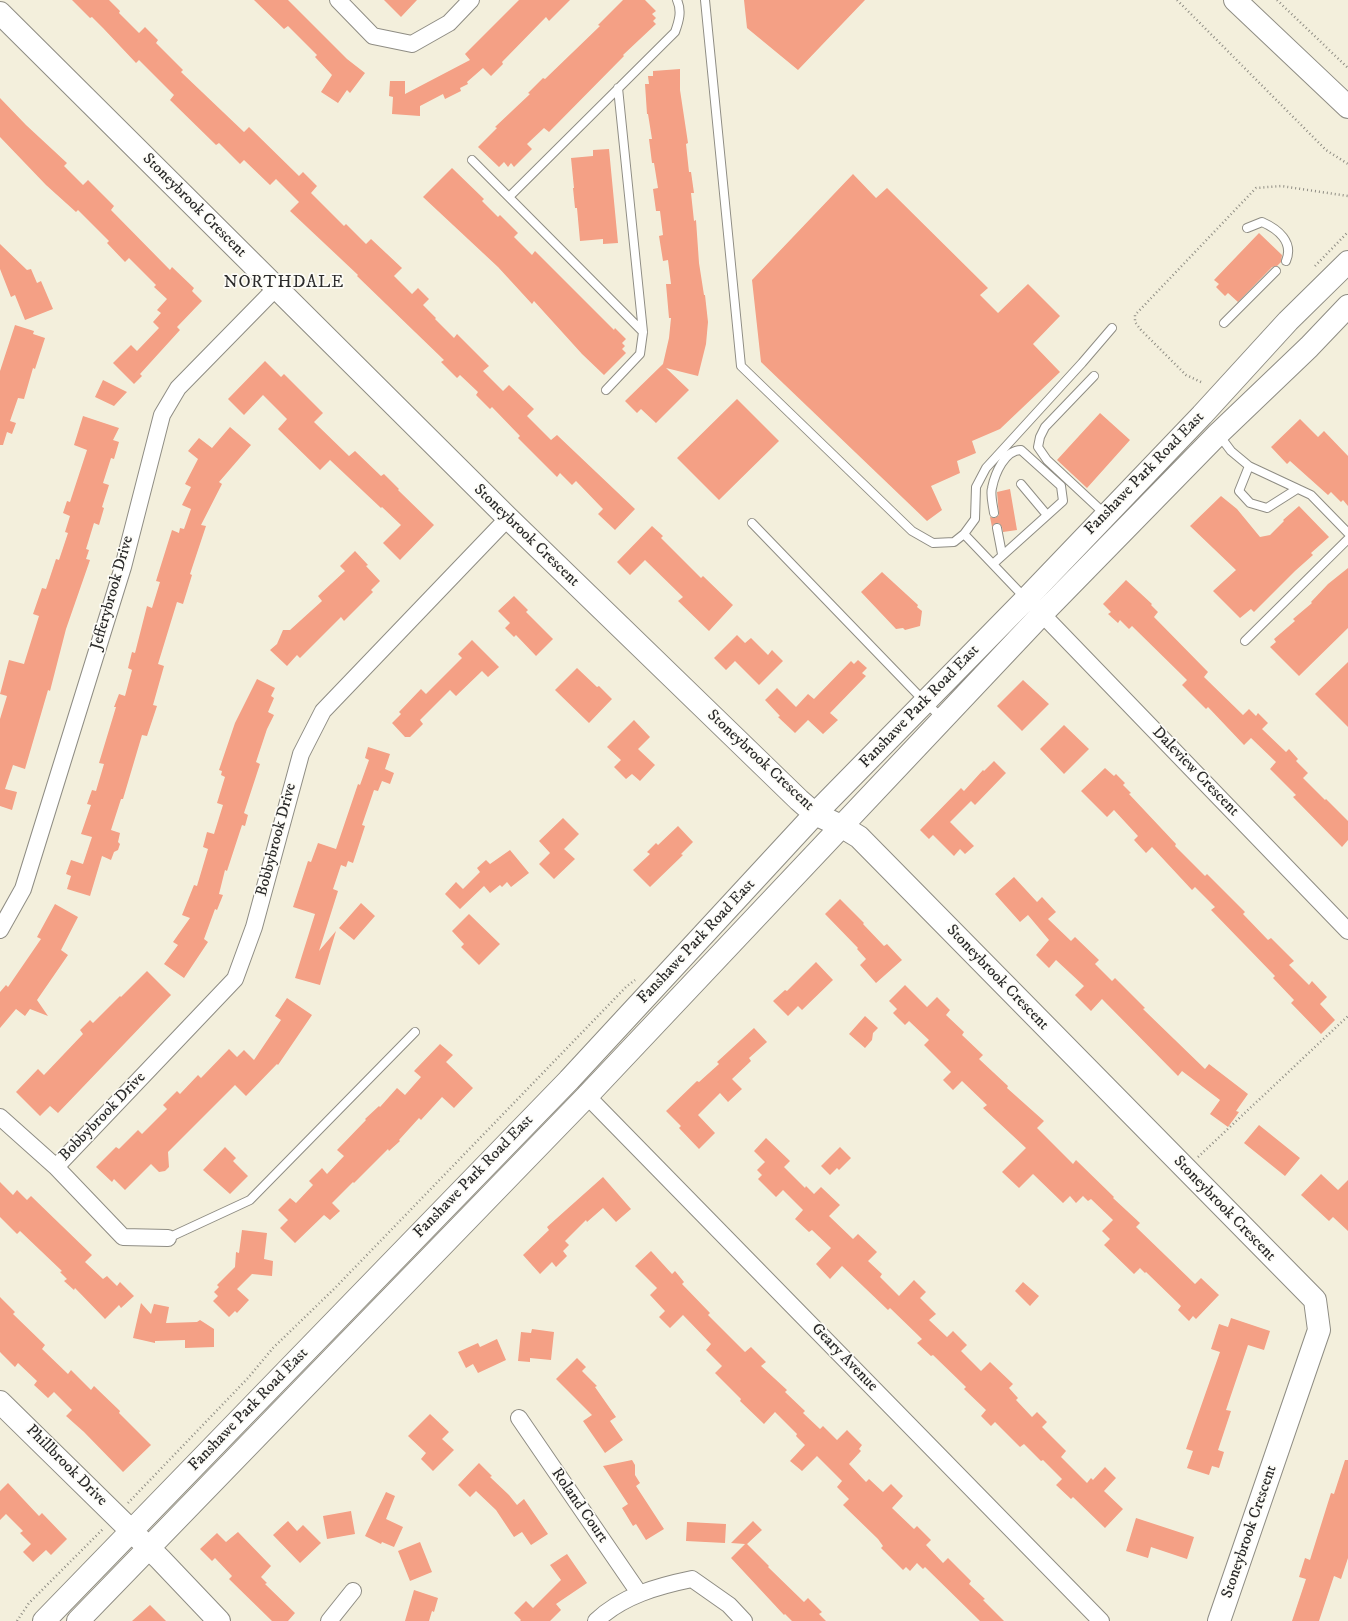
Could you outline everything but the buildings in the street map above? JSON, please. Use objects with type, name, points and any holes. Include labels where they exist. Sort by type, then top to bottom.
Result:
[{"type":"main road","points":[[1235,0],[1348,107]]},
{"type":"main road","name":"Stoneybrook Crescent","points":[[0,12],[508,518],[788,789],[815,814],[841,826],[859,837],[1315,1300],[1319,1330],[1219,1621]]},
{"type":"main road","name":"Fanshawe Park Road East","points":[[78,1621],[587,1096],[943,719],[1106,515],[1202,415],[1288,322],[1348,262]]},
{"type":"main road","name":"Fanshawe Park Road East","points":[[44,1621],[569,1080],[815,814],[924,701],[1034,606],[1218,434],[1309,347],[1348,306]]},
{"type":"main road","name":"Phillbrook Drive","points":[[0,1402],[148,1548]]},
{"type":"main road","points":[[148,1548],[219,1621]]},
{"type":"street","points":[[338,0],[374,36],[412,44],[449,23],[471,0]]},
{"type":"street","name":"Jefferybrook Drive","points":[[0,930],[23,889],[123,566],[162,414],[178,388],[276,288]]},
{"type":"street","name":"Bobbybrook Drive","points":[[56,1167],[235,979],[254,927],[301,754],[323,711],[508,518]]},
{"type":"street","name":"Daleview Crescent","points":[[1034,606],[1348,930]]},
{"type":"street","name":"Geary Avenue","points":[[587,1096],[1101,1621]]},
{"type":"street","points":[[0,1117],[56,1167],[124,1237],[168,1238]]},
{"type":"street","name":"Roland Court","points":[[519,1418],[639,1593]]},
{"type":"street","points":[[596,1621],[606,1611],[639,1593],[665,1584],[692,1579],[729,1605],[744,1621]]},
{"type":"street","points":[[328,1621],[353,1591]]},
{"type":"lane","points":[[509,197],[675,32],[679,20],[680,6],[677,0]]},
{"type":"lane","points":[[705,0],[741,366],[912,531],[933,543],[954,542],[964,534],[975,519],[976,487],[986,468],[1112,328]]},
{"type":"lane","points":[[606,390],[640,354],[643,332],[618,88]]},
{"type":"lane","points":[[472,160],[643,332]]},
{"type":"lane","points":[[1247,228],[1262,222],[1274,227],[1286,241],[1290,253],[1286,261]]},
{"type":"lane","points":[[1224,323],[1276,271]]},
{"type":"lane","points":[[1094,376],[1045,427],[1040,437],[1038,447],[1047,460],[1106,515]]},
{"type":"lane","points":[[1218,434],[1231,451],[1249,466],[1311,496],[1348,533]]},
{"type":"lane","points":[[993,564],[1002,554],[1064,501],[1061,486],[1021,450],[1016,450],[1010,453],[1002,463],[991,488],[994,513]]},
{"type":"lane","points":[[1249,466],[1239,492],[1250,503],[1268,508],[1297,489]]},
{"type":"lane","points":[[1021,484],[1047,515]]},
{"type":"lane","points":[[752,523],[943,719]]},
{"type":"lane","points":[[997,528],[1002,554]]},
{"type":"lane","points":[[964,534],[1034,606]]},
{"type":"lane","points":[[1245,641],[1348,539]]},
{"type":"lane","points":[[168,1238],[250,1200],[415,1032]]},
{"type":"path","points":[[1177,0],[1326,150],[1348,164]]},
{"type":"path","points":[[1277,0],[1348,68]]},
{"type":"path","points":[[1201,382],[1186,375],[1141,330],[1135,322],[1135,315],[1256,188],[1281,186],[1348,196]]},
{"type":"path","points":[[130,1501],[248,1378],[288,1332],[335,1288],[636,978]]},
{"type":"path","points":[[1198,1157],[1348,1016]]},
{"type":"path","points":[[17,1621],[29,1603],[101,1531]]},
{"type":"district","name":"NORTHDALE","points":[[284,283]]}]
